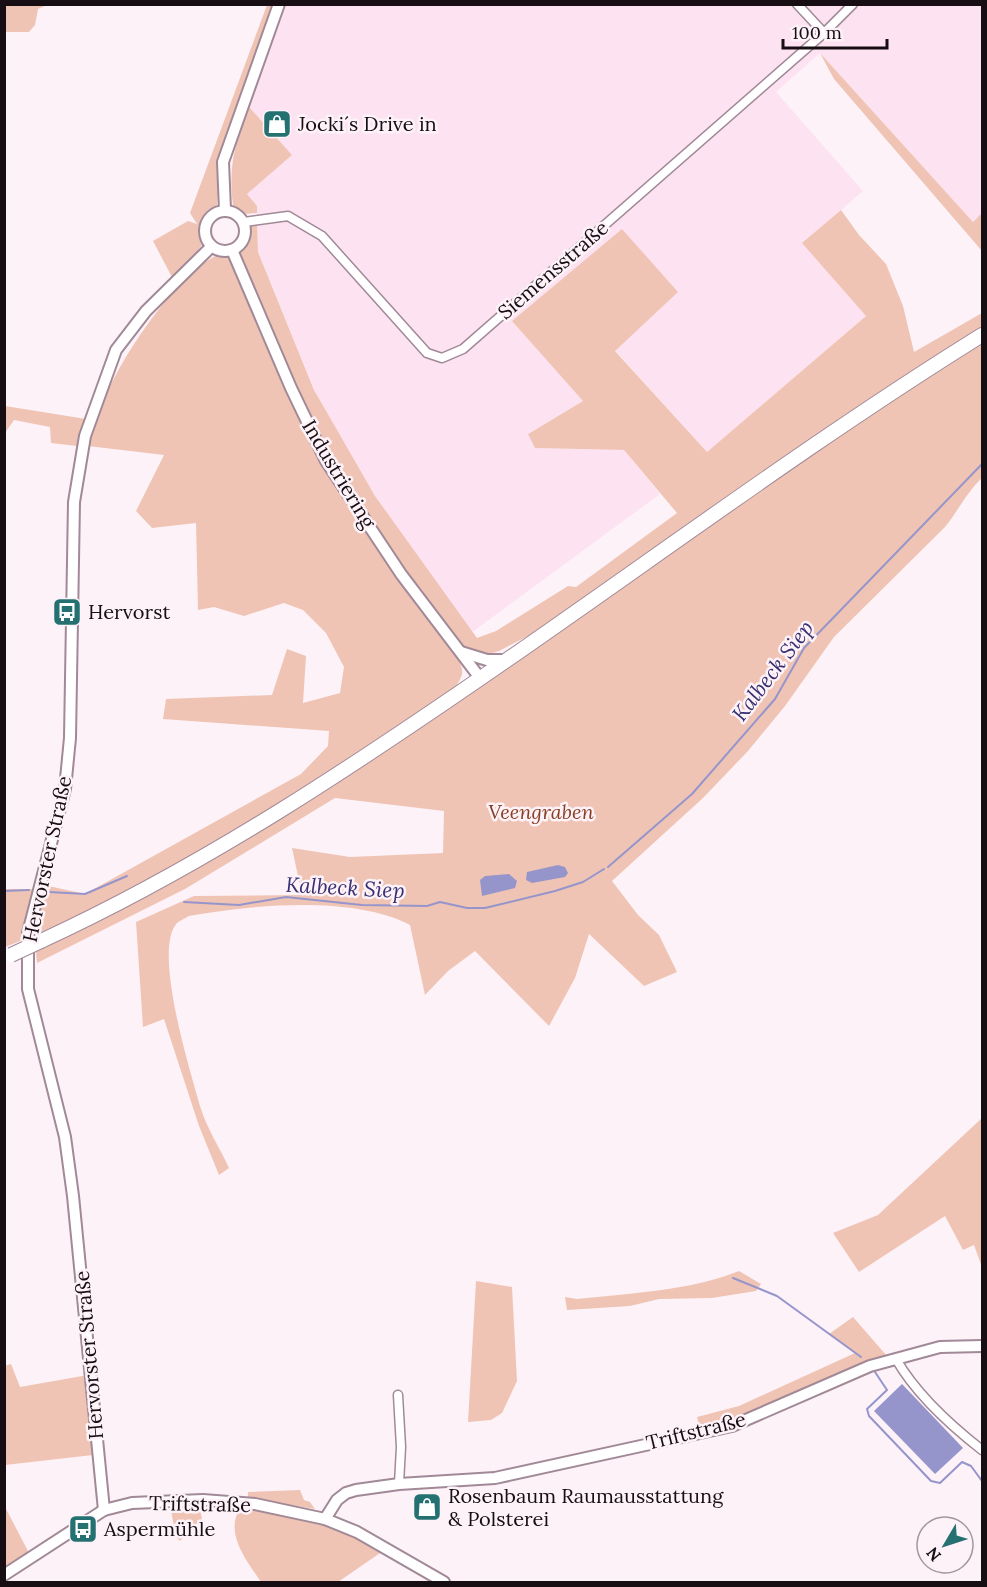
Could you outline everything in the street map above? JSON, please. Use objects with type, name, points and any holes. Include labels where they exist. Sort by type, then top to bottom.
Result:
[{"type":"main road","points":[[8,956],[128,899],[248,833],[507,660],[821,439],[982,335]]},
{"type":"street","points":[[225,210],[223,162],[279,4]]},
{"type":"street","points":[[796,4],[824,33]]},
{"type":"street","name":"Siemensstraße","points":[[244,222],[288,216],[322,236],[427,352],[442,358],[463,349],[824,33],[853,4]]},
{"type":"street","points":[[225,210],[236,213],[244,222],[245,233],[241,244],[232,250],[220,251],[211,247],[204,235],[205,223],[213,213],[225,210]]},
{"type":"street","name":"Hervorster Straße","points":[[104,1510],[73,1196],[65,1137],[28,989],[28,933],[65,789],[70,738],[74,502],[85,436],[116,350],[146,311],[211,247]]},
{"type":"street","name":"Industriering","points":[[232,250],[291,388],[326,461],[401,573],[480,678]]},
{"type":"street","points":[[461,652],[486,660],[507,660]]},
{"type":"street","name":"Triftstraße","points":[[4,1575],[104,1510],[132,1503],[230,1501],[285,1509],[325,1519],[337,1500],[346,1493],[399,1484],[495,1478],[732,1426],[870,1366],[939,1347],[982,1346]]},
{"type":"street","points":[[896,1359],[907,1378],[953,1426],[982,1450]]},
{"type":"street","points":[[398,1395],[401,1447],[399,1484]]},
{"type":"street","points":[[325,1519],[357,1532],[444,1582]]},
{"type":"shaded area","points":[[285,5],[982,5],[982,213],[973,222],[820,53],[776,92],[863,191],[803,243],[866,316],[707,452],[615,350],[513,321],[583,401],[529,433],[535,448],[624,450],[660,494],[471,633],[375,496],[341,441],[314,389],[258,252],[257,206],[247,194],[292,155],[249,107]]},
{"type":"green space","points":[[5,4],[47,5],[38,9],[35,25],[29,32],[5,32]]},
{"type":"green space","points":[[267,5],[276,5],[219,181],[217,205],[206,212],[200,221],[199,233],[202,245],[174,281],[153,241],[188,221],[197,224],[190,213]]},
{"type":"green space","points":[[820,53],[973,222],[982,213],[982,251],[834,79]]},
{"type":"green space","points":[[249,107],[292,155],[247,194],[257,206],[257,213],[245,214],[233,205],[231,178],[236,144]]},
{"type":"green space","points":[[841,210],[859,235],[886,264],[903,306],[914,352],[982,313],[982,330],[901,378],[691,521],[534,633],[499,651],[481,656],[472,654],[456,638],[395,559],[330,460],[268,325],[240,252],[250,237],[249,220],[257,219],[258,252],[314,390],[375,496],[477,638],[496,631],[568,586],[576,587],[677,513],[624,450],[535,448],[528,434],[583,401],[512,321],[622,229],[678,292],[615,351],[707,452],[866,316],[802,243]]},
{"type":"green space","points":[[215,256],[228,257],[268,345],[345,498],[456,656],[461,664],[462,675],[455,687],[237,829],[123,893],[5,947],[5,889],[33,889],[44,885],[85,894],[301,774],[328,746],[329,731],[163,719],[166,699],[272,695],[287,649],[306,656],[303,703],[340,693],[344,667],[326,633],[303,610],[284,603],[244,616],[214,607],[198,610],[196,523],[152,528],[136,511],[164,455],[88,446],[94,423],[105,397],[136,340],[176,289]]},
{"type":"green space","name":"Veengraben","points":[[982,344],[982,478],[945,527],[834,637],[785,706],[748,751],[703,798],[612,881],[638,915],[659,935],[677,972],[644,986],[589,934],[575,978],[549,1026],[475,951],[448,971],[425,995],[410,925],[386,916],[360,909],[301,905],[271,906],[189,916],[177,923],[170,937],[171,984],[182,1041],[200,1106],[209,1130],[229,1168],[219,1175],[199,1126],[164,1019],[143,1027],[136,922],[194,896],[302,895],[292,848],[350,857],[443,853],[444,811],[335,798],[185,889],[37,963],[36,952],[216,857],[332,787],[858,420]]},
{"type":"green space","points":[[5,406],[86,419],[77,446],[51,443],[50,427],[14,420],[5,433]]},
{"type":"green space","points":[[982,1118],[982,1267],[974,1245],[963,1250],[945,1216],[859,1272],[833,1233],[878,1215]]},
{"type":"green space","points":[[739,1271],[761,1284],[756,1291],[712,1298],[659,1299],[630,1306],[567,1310],[565,1297],[577,1299],[660,1290],[700,1283]]},
{"type":"green space","points":[[476,1281],[512,1287],[517,1381],[502,1413],[491,1420],[468,1422]]},
{"type":"green space","points":[[853,1317],[887,1356],[745,1416],[700,1429],[697,1417],[739,1406],[855,1353],[829,1334]]},
{"type":"green space","points":[[11,1364],[20,1387],[88,1375],[93,1455],[5,1465],[4,1366]]},
{"type":"green space","points":[[300,1490],[304,1500],[310,1502],[315,1509],[248,1498],[248,1492]]},
{"type":"green space","points":[[4,1505],[29,1553],[4,1570]]},
{"type":"green space","points":[[170,1505],[199,1505],[202,1519],[180,1541],[176,1537]]},
{"type":"green space","points":[[241,1507],[332,1528],[383,1551],[338,1582],[261,1582],[244,1556],[236,1536],[236,1517]]},
{"type":"water","points":[[558,865],[565,867],[568,873],[565,877],[532,883],[526,880],[527,872]]},
{"type":"water","points":[[509,874],[517,881],[515,888],[482,896],[480,880],[485,876]]},
{"type":"water","points":[[902,1384],[963,1448],[935,1474],[874,1411]]},
{"type":"waterway","name":"Kalbeck Siep","points":[[608,867],[692,794],[775,699],[804,648],[982,464]]},
{"type":"waterway","name":"Kalbeck Siep","points":[[184,902],[239,905],[286,897],[362,905],[427,906],[440,902],[467,908],[485,908],[583,882],[604,869]]},
{"type":"waterway","name":"Kalbeck Siep","points":[[49,892],[85,894],[127,876]]},
{"type":"waterway","name":"Kalbeck Siep","points":[[4,891],[29,890]]},
{"type":"waterway","points":[[733,1278],[777,1296],[861,1357]]},
{"type":"waterway","points":[[875,1372],[887,1390],[867,1409],[869,1416],[931,1481],[940,1483],[962,1462],[971,1466],[982,1481]]},
{"type":"place","name":"Jocki´s Drive in","points":[[277,124]]},
{"type":"place","name":"Hervorst","points":[[67,612]]},
{"type":"place","name":"Rosenbaum Raumausstattung & Polsterei","points":[[427,1507]]},
{"type":"place","name":"Aspermühle","points":[[83,1529]]}]
